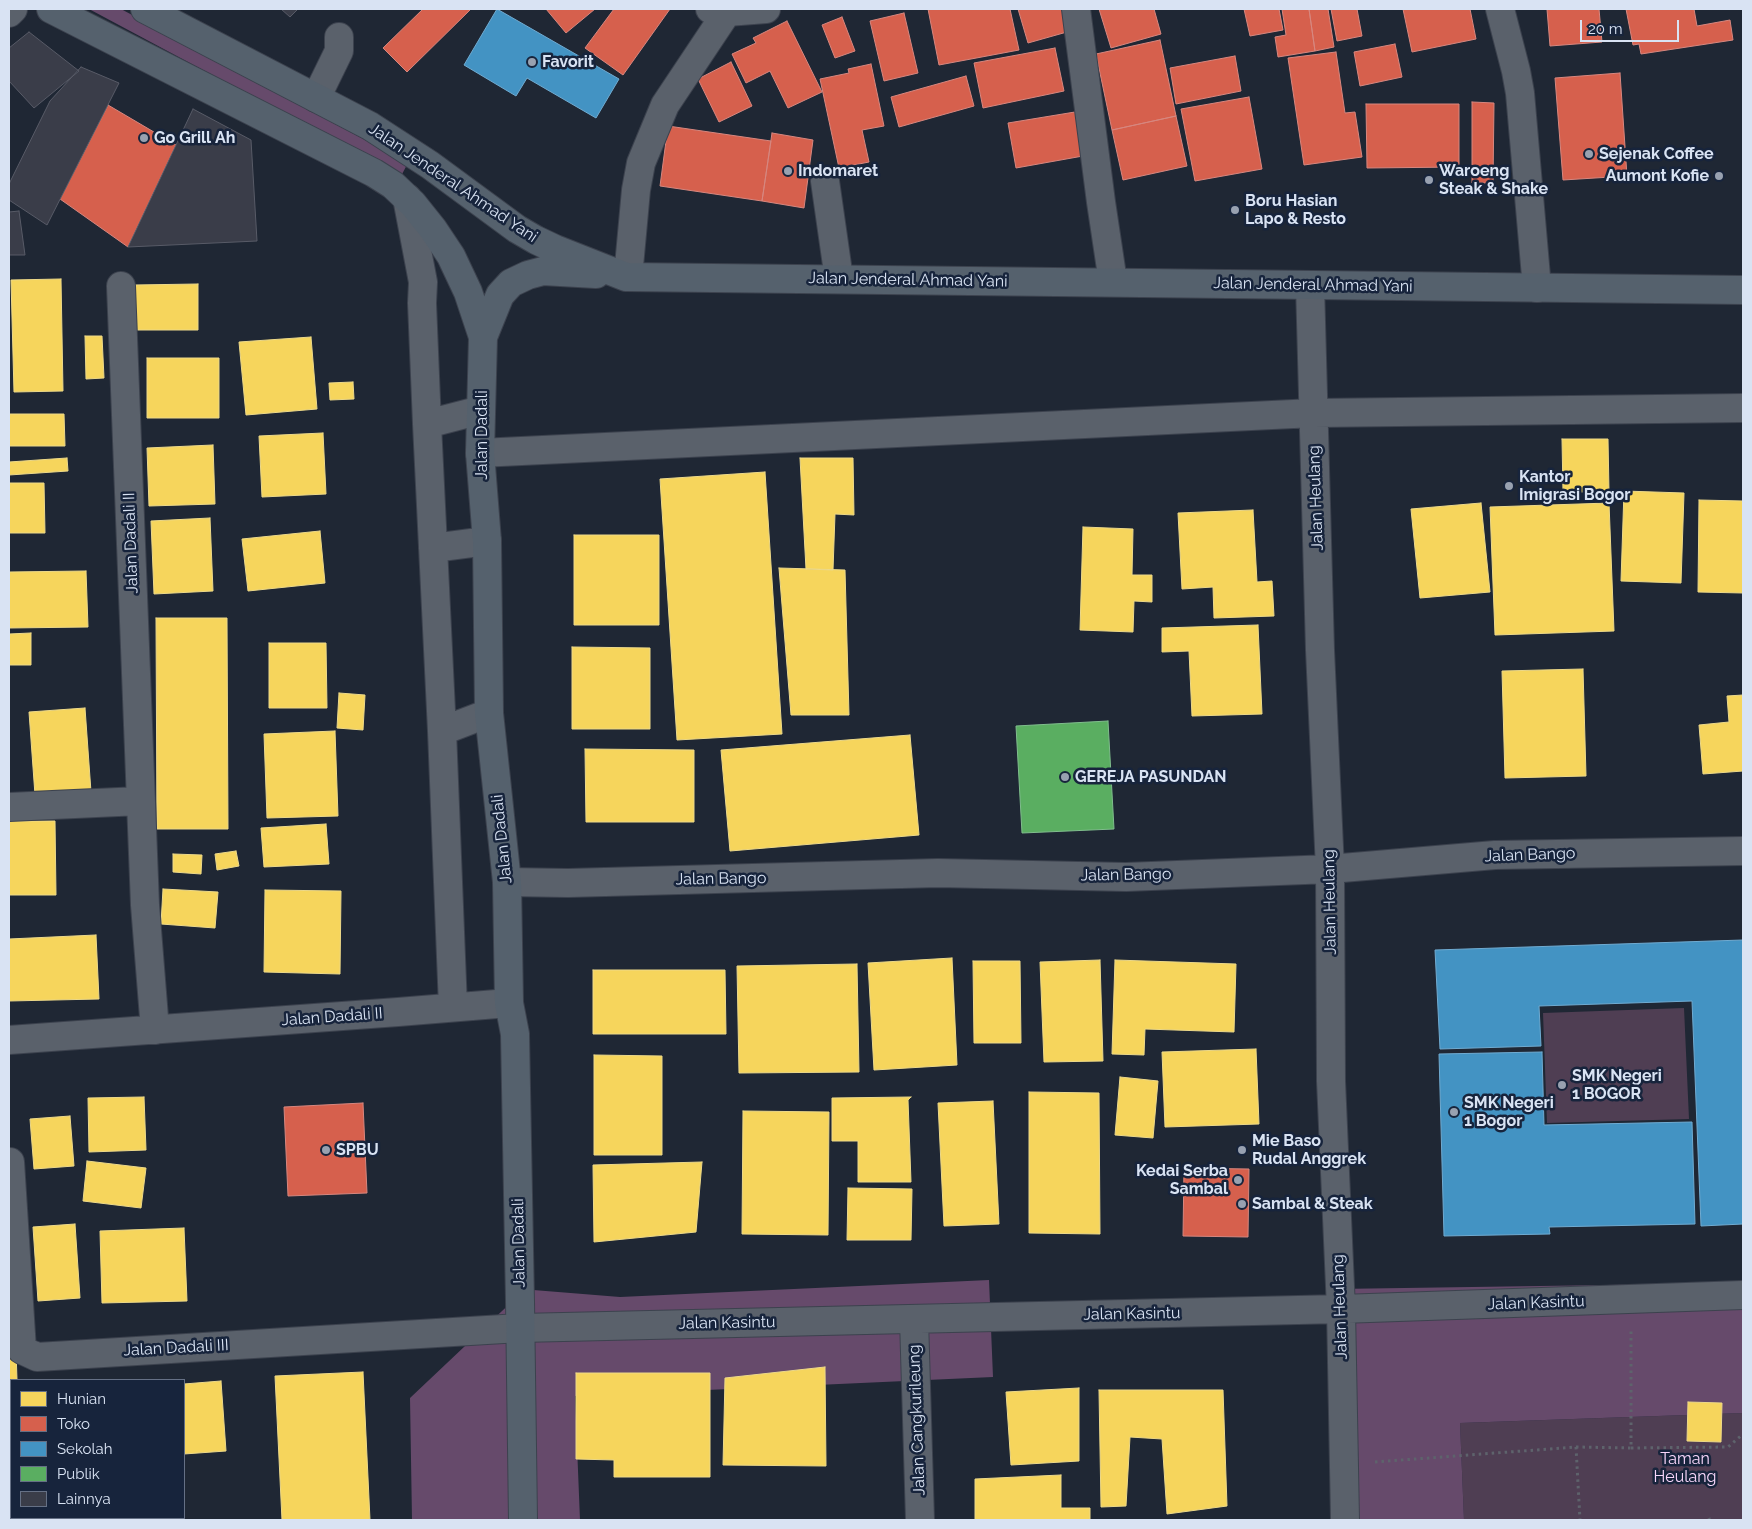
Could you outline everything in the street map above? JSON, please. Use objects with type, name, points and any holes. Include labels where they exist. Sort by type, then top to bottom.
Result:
[{"type":"main road","points":[[51,9],[374,172],[400,192]]},
{"type":"main road","name":"Jalan Jenderal Ahmad Yani","points":[[144,9],[370,126],[405,148],[517,229],[555,249],[627,277],[1743,290]]},
{"type":"main road","name":"Jalan Dadali","points":[[400,192],[433,229],[450,256],[468,292],[483,337],[480,453],[487,541],[489,714],[507,882],[509,1002],[515,1034],[523,1520]]},
{"type":"main road","points":[[483,337],[500,296],[512,283],[528,275],[543,271],[627,277]]},
{"type":"street","points":[[9,13],[14,9]]},
{"type":"street","points":[[627,277],[636,190],[641,163],[664,105],[718,10],[766,9]]},
{"type":"street","points":[[1076,9],[1113,282]]},
{"type":"street","points":[[1500,9],[1520,93],[1537,288]]},
{"type":"street","points":[[316,98],[339,51],[339,36]]},
{"type":"street","points":[[825,181],[839,279]]},
{"type":"street","points":[[400,192],[423,282],[422,302],[427,424],[453,1007]]},
{"type":"street","name":"Jalan Heulang","points":[[1310,285],[1320,640],[1330,869],[1331,1081],[1341,1309],[1345,1520]]},
{"type":"street","name":"Jalan Dadali II","points":[[121,286],[140,802],[145,905],[155,1030]]},
{"type":"street","points":[[480,453],[1314,413],[1743,408]]},
{"type":"street","points":[[427,424],[481,410]]},
{"type":"street","points":[[433,548],[487,541]]},
{"type":"street","points":[[442,731],[489,714]]},
{"type":"street","points":[[9,807],[140,802]]},
{"type":"street","name":"Jalan Bango","points":[[507,882],[568,883],[938,873],[1126,876],[1330,869],[1495,855],[1743,851]]},
{"type":"street","name":"Jalan Dadali II","points":[[9,1040],[388,1013],[509,1002]]},
{"type":"street","name":"Jalan Dadali III","points":[[10,1162],[22,1350],[37,1357],[520,1328]]},
{"type":"street","name":"Jalan Kasintu","points":[[520,1328],[1341,1309],[1743,1295]]},
{"type":"street","name":"Jalan Cangkurileung","points":[[914,1319],[920,1520]]},
{"type":"path","points":[[1630,1299],[1631,1448]]},
{"type":"path","points":[[1344,1464],[1576,1447],[1728,1448],[1743,1434]]},
{"type":"path","points":[[1576,1447],[1580,1520]]},
{"type":"path","points":[[1708,1520],[1712,1520]]},
{"type":"green space","points":[[1684,1008],[1689,1119],[1547,1123],[1543,1013]]},
{"type":"green space","name":"Taman Heulang","points":[[1743,1413],[1743,1520],[1464,1520],[1460,1423]]},
{"type":"shaded area","points":[[89,9],[121,9],[408,163],[401,176]]},
{"type":"shaded area","points":[[989,1280],[993,1377],[575,1396],[580,1520],[412,1520],[410,1398],[520,1294],[521,1289],[620,1297]]},
{"type":"shaded area","points":[[1743,1283],[1743,1413],[1460,1423],[1464,1520],[1342,1520],[1336,1289]]},
{"type":"building: Hunian","points":[[61,279],[63,391],[14,392],[11,280]]},
{"type":"building: Hunian","points":[[198,284],[198,330],[134,330],[134,285]]},
{"type":"building: Hunian","points":[[85,336],[102,336],[104,378],[86,379]]},
{"type":"building: Hunian","points":[[311,337],[317,409],[246,415],[239,342]]},
{"type":"building: Hunian","points":[[147,358],[219,358],[219,418],[147,418]]},
{"type":"building: Hunian","points":[[353,382],[354,399],[330,400],[329,383]]},
{"type":"building: Hunian","points":[[9,414],[64,414],[65,446],[9,446]]},
{"type":"building: Hunian","points":[[323,433],[326,494],[262,497],[259,436]]},
{"type":"building: Hunian","points":[[1562,439],[1608,439],[1609,492],[1563,492]]},
{"type":"building: Hunian","points":[[213,445],[215,504],[149,506],[147,448]]},
{"type":"building: Hunian","points":[[67,458],[68,471],[9,475],[9,462]]},
{"type":"building: Hunian","points":[[800,458],[853,458],[854,515],[835,514],[833,570],[806,569]]},
{"type":"building: Hunian","points":[[765,472],[782,734],[677,740],[660,479]]},
{"type":"building: Hunian","points":[[9,483],[44,483],[45,533],[9,533]]},
{"type":"building: Hunian","points":[[1624,491],[1684,493],[1681,583],[1621,581]]},
{"type":"building: Hunian","points":[[1699,500],[1743,501],[1743,593],[1698,592]]},
{"type":"building: Hunian","points":[[1481,503],[1490,592],[1420,598],[1411,509]]},
{"type":"building: Hunian","points":[[1609,503],[1614,631],[1495,635],[1490,507]]},
{"type":"building: Hunian","points":[[1253,510],[1257,582],[1272,581],[1274,616],[1214,618],[1213,587],[1182,589],[1178,513]]},
{"type":"building: Hunian","points":[[210,518],[213,591],[154,594],[151,521]]},
{"type":"building: Hunian","points":[[1083,527],[1133,529],[1132,575],[1152,575],[1152,602],[1134,601],[1133,632],[1080,630]]},
{"type":"building: Hunian","points":[[320,531],[325,583],[248,591],[242,539]]},
{"type":"building: Hunian","points":[[574,535],[659,535],[659,625],[574,625]]},
{"type":"building: Hunian","points":[[779,568],[845,570],[849,715],[791,715]]},
{"type":"building: Hunian","points":[[86,571],[88,627],[9,628],[9,572]]},
{"type":"building: Hunian","points":[[156,618],[227,618],[228,829],[157,829]]},
{"type":"building: Hunian","points":[[1258,625],[1262,714],[1192,716],[1189,651],[1162,652],[1162,628]]},
{"type":"building: Hunian","points":[[31,633],[31,665],[9,665],[9,634]]},
{"type":"building: Hunian","points":[[269,643],[326,643],[327,708],[269,708]]},
{"type":"building: Hunian","points":[[572,647],[650,648],[650,729],[572,729]]},
{"type":"building: Hunian","points":[[1583,669],[1586,776],[1505,778],[1502,671]]},
{"type":"building: Hunian","points":[[339,693],[365,695],[363,730],[337,728]]},
{"type":"building: Hunian","points":[[1743,695],[1743,771],[1703,774],[1699,725],[1729,722],[1727,696]]},
{"type":"building: Hunian","points":[[85,708],[91,792],[35,795],[29,712]]},
{"type":"building: Hunian","points":[[335,731],[338,816],[267,818],[264,734]]},
{"type":"building: Hunian","points":[[910,735],[919,835],[730,851],[721,750]]},
{"type":"building: Hunian","points":[[585,749],[694,750],[694,822],[586,822]]},
{"type":"building: Hunian","points":[[9,821],[55,821],[56,895],[9,895]]},
{"type":"building: Hunian","points":[[326,824],[329,864],[264,867],[261,828]]},
{"type":"building: Hunian","points":[[236,851],[239,866],[217,870],[215,854]]},
{"type":"building: Hunian","points":[[173,854],[202,855],[201,874],[173,872]]},
{"type":"building: Hunian","points":[[163,889],[218,892],[215,928],[161,924]]},
{"type":"building: Hunian","points":[[265,890],[341,891],[340,974],[264,972]]},
{"type":"building: Hunian","points":[[96,935],[99,999],[9,1001],[9,939]]},
{"type":"building: Hunian","points":[[952,958],[957,1065],[874,1070],[868,963]]},
{"type":"building: Hunian","points":[[1100,960],[1103,1061],[1044,1062],[1040,962]]},
{"type":"building: Hunian","points":[[1115,960],[1236,964],[1234,1032],[1145,1029],[1144,1055],[1112,1054]]},
{"type":"building: Hunian","points":[[973,961],[1020,961],[1021,1043],[974,1043]]},
{"type":"building: Hunian","points":[[857,964],[859,1072],[739,1073],[737,966]]},
{"type":"building: Hunian","points":[[593,970],[725,970],[726,1034],[593,1034]]},
{"type":"building: Hunian","points":[[1256,1049],[1259,1124],[1165,1127],[1162,1052]]},
{"type":"building: Hunian","points":[[594,1055],[662,1056],[662,1155],[594,1155]]},
{"type":"building: Hunian","points":[[1120,1077],[1158,1081],[1153,1138],[1115,1135]]},
{"type":"building: Hunian","points":[[1029,1092],[1099,1093],[1100,1234],[1029,1233]]},
{"type":"building: Hunian","points":[[144,1097],[146,1150],[89,1152],[88,1098]]},
{"type":"building: Hunian","points":[[911,1097],[908,1100],[911,1182],[858,1182],[858,1141],[832,1141],[832,1098]]},
{"type":"building: Hunian","points":[[993,1101],[999,1224],[944,1226],[938,1103]]},
{"type":"building: Hunian","points":[[743,1111],[829,1112],[828,1235],[742,1234]]},
{"type":"building: Hunian","points":[[70,1116],[74,1166],[34,1169],[30,1119]]},
{"type":"building: Hunian","points":[[87,1161],[146,1168],[141,1208],[83,1201]]},
{"type":"building: Hunian","points":[[702,1162],[696,1232],[594,1242],[593,1165]]},
{"type":"building: Hunian","points":[[848,1188],[912,1189],[911,1240],[847,1240]]},
{"type":"building: Hunian","points":[[75,1224],[80,1298],[38,1301],[33,1227]]},
{"type":"building: Hunian","points":[[184,1228],[187,1301],[102,1303],[100,1231]]},
{"type":"building: Hunian","points":[[9,1351],[16,1351],[17,1379],[10,1379],[9,1443]]},
{"type":"building: Hunian","points":[[825,1367],[826,1466],[723,1465],[725,1378]]},
{"type":"building: Hunian","points":[[363,1372],[370,1520],[282,1520],[275,1376]]},
{"type":"building: Hunian","points":[[576,1373],[710,1373],[710,1477],[614,1477],[614,1460],[576,1459]]},
{"type":"building: Hunian","points":[[221,1381],[226,1451],[185,1454],[185,1384]]},
{"type":"building: Hunian","points":[[1079,1388],[1079,1461],[1011,1465],[1006,1392]]},
{"type":"building: Hunian","points":[[1099,1390],[1223,1390],[1227,1506],[1167,1514],[1162,1439],[1130,1437],[1126,1506],[1101,1507]]},
{"type":"building: Hunian","points":[[1688,1402],[1722,1403],[1721,1442],[1687,1441]]},
{"type":"building: Hunian","points":[[1061,1475],[1061,1508],[1090,1508],[1090,1520],[975,1520],[975,1479]]},
{"type":"building: Hunian","points":[[10,1478],[10,1519],[24,1520],[9,1520]]},
{"type":"building: Hunian","points":[[39,1519],[76,1519],[76,1520],[30,1520]]},
{"type":"building: Toko","points":[[423,9],[471,9],[407,72],[383,48]]},
{"type":"building: Toko","points":[[546,9],[595,9],[566,33]]},
{"type":"building: Toko","points":[[614,9],[670,9],[623,75],[585,48]]},
{"type":"building: Toko","points":[[928,9],[1010,9],[1019,50],[939,65]]},
{"type":"building: Toko","points":[[1018,9],[1067,9],[1074,30],[1028,43]]},
{"type":"building: Toko","points":[[1099,9],[1154,9],[1161,34],[1111,48]]},
{"type":"building: Toko","points":[[1244,9],[1279,9],[1283,30],[1250,36]]},
{"type":"building: Toko","points":[[1282,9],[1309,9],[1315,51],[1278,57],[1275,37],[1286,35]]},
{"type":"building: Toko","points":[[1309,9],[1328,9],[1334,47],[1315,51]]},
{"type":"building: Toko","points":[[1331,9],[1357,9],[1362,36],[1337,41]]},
{"type":"building: Toko","points":[[1403,9],[1470,9],[1476,39],[1412,52]]},
{"type":"building: Toko","points":[[1547,9],[1599,9],[1602,42],[1550,46]]},
{"type":"building: Toko","points":[[1626,9],[1694,9],[1697,26],[1730,20],[1733,40],[1641,54],[1639,44],[1633,45]]},
{"type":"building: Toko","points":[[904,13],[918,73],[884,81],[870,21]]},
{"type":"building: Toko","points":[[842,17],[855,51],[835,58],[822,25]]},
{"type":"building: Toko","points":[[787,21],[822,92],[788,108],[770,71],[746,83],[732,54],[756,43],[753,38]]},
{"type":"building: Toko","points":[[1160,40],[1176,116],[1112,130],[1096,54]]},
{"type":"building: Toko","points":[[1395,44],[1402,77],[1360,86],[1354,52]]},
{"type":"building: Toko","points":[[1055,48],[1064,91],[983,108],[974,63]]},
{"type":"building: Toko","points":[[1336,52],[1345,113],[1355,112],[1362,157],[1304,165],[1288,58]]},
{"type":"building: Toko","points":[[1235,56],[1241,91],[1176,104],[1170,68]]},
{"type":"building: Toko","points":[[731,62],[752,106],[719,122],[698,79]]},
{"type":"building: Toko","points":[[871,64],[884,126],[862,130],[869,162],[839,168],[820,79],[849,73],[848,69]]},
{"type":"building: Toko","points":[[1620,73],[1627,176],[1563,180],[1555,78]]},
{"type":"building: Toko","points":[[966,76],[974,106],[899,127],[891,97]]},
{"type":"building: Toko","points":[[1249,97],[1262,169],[1195,181],[1181,109]]},
{"type":"building: Toko","points":[[1472,102],[1494,103],[1493,183],[1472,183]]},
{"type":"building: Toko","points":[[1366,104],[1459,104],[1459,167],[1367,168]]},
{"type":"building: Toko","points":[[108,105],[176,145],[128,247],[60,199]]},
{"type":"building: Toko","points":[[1075,112],[1083,156],[1016,168],[1008,123]]},
{"type":"building: Toko","points":[[1176,116],[1187,166],[1123,180],[1112,130]]},
{"type":"building: Toko","points":[[668,126],[771,141],[762,201],[660,186]]},
{"type":"building: Toko","name":"Indomaret","points":[[772,133],[813,140],[804,208],[762,201]]},
{"type":"building: Toko","name":"SPBU","points":[[363,1103],[367,1193],[288,1196],[284,1107]]},
{"type":"building: Toko","points":[[1184,1168],[1249,1169],[1248,1237],[1183,1236]]},
{"type":"building: Sekolah","points":[[497,9],[619,79],[596,118],[527,78],[516,96],[464,65]]},
{"type":"building: Sekolah","name":"SMK Negeri 1 BOGOR","points":[[1743,940],[1743,1224],[1701,1226],[1692,1001],[1539,1006],[1541,1046],[1440,1049],[1435,950]]},
{"type":"building: Sekolah","name":"SMK Negeri 1 BOGOR","points":[[1542,1052],[1544,1125],[1692,1122],[1695,1224],[1549,1227],[1550,1234],[1444,1236],[1439,1054]]},
{"type":"building: Publik","name":"GEREJA PASUNDAN","points":[[1108,721],[1114,829],[1022,833],[1016,726]]},
{"type":"building: Lainnya","points":[[281,9],[298,9],[290,17]]},
{"type":"building: Lainnya","points":[[29,32],[79,71],[34,108],[9,81],[9,48]]},
{"type":"building: Lainnya","points":[[81,67],[119,83],[47,225],[9,200],[9,184],[50,101]]},
{"type":"building: Lainnya","points":[[193,109],[251,140],[257,241],[128,247]]},
{"type":"building: Lainnya","points":[[19,211],[25,255],[9,255],[9,212]]},
{"type":"place","name":"Favorit","points":[[532,62]]},
{"type":"place","name":"Go Grill Ah","points":[[144,138]]},
{"type":"place","name":"Sejenak Coffee","points":[[1589,154]]},
{"type":"place","name":"Indomaret","points":[[788,171]]},
{"type":"place","name":"Aumont Kofie","points":[[1719,176]]},
{"type":"place","name":"Waroeng Steak & Shake","points":[[1429,180]]},
{"type":"place","name":"Boru Hasian Lapo & Resto","points":[[1235,210]]},
{"type":"place","name":"Kantor Imigrasi Bogor","points":[[1509,486]]},
{"type":"place","name":"GEREJA PASUNDAN","points":[[1065,777]]},
{"type":"place","name":"SMK Negeri 1 BOGOR","points":[[1562,1085]]},
{"type":"place","name":"SMK Negeri 1 Bogor","points":[[1454,1112]]},
{"type":"place","name":"SPBU","points":[[326,1150]]},
{"type":"place","name":"Mie Baso Rudal Anggrek","points":[[1242,1150]]},
{"type":"place","name":"Kedai Serba Sambal","points":[[1238,1180]]},
{"type":"place","name":"Sambal & Steak","points":[[1242,1204]]}]
